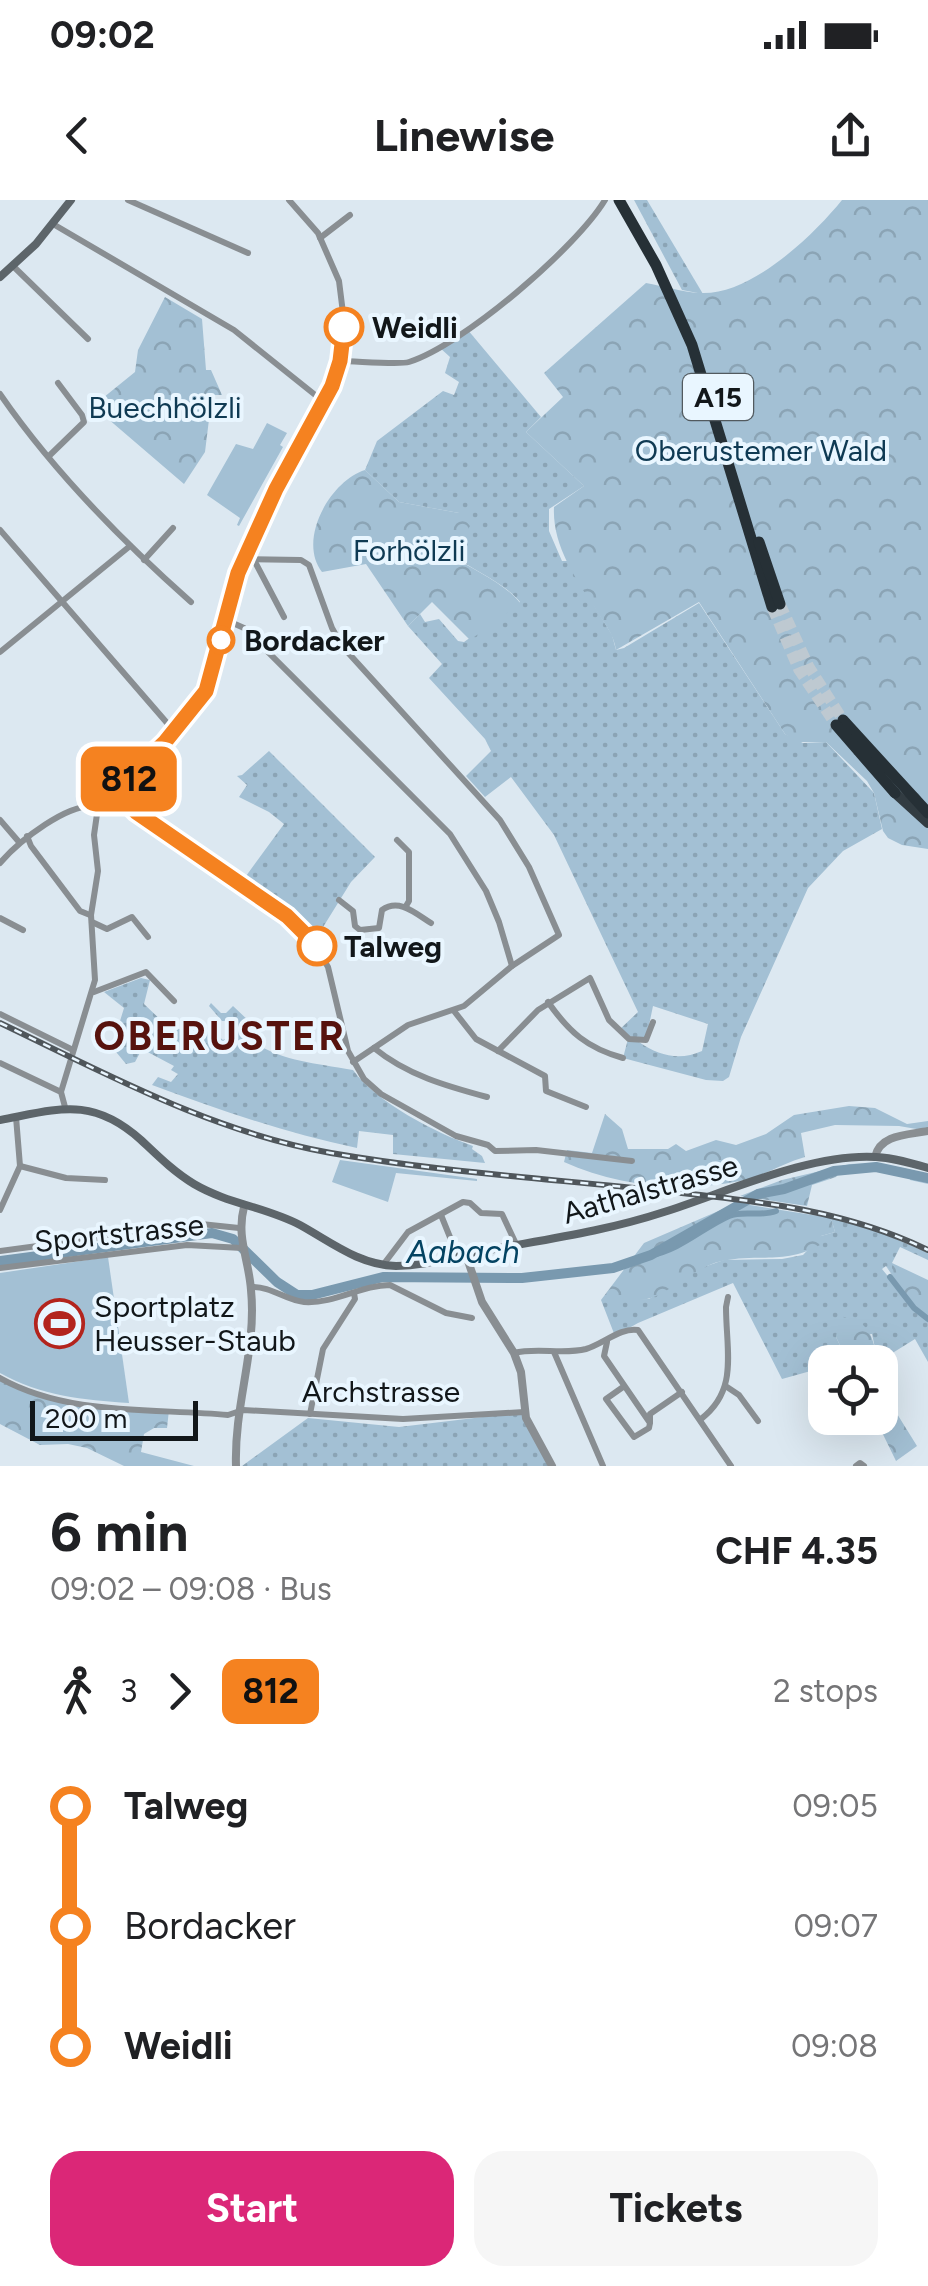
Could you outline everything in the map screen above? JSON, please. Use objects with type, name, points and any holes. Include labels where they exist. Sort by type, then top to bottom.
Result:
[{"type":"highway","name":"A15","points":[[619,200],[656,265],[692,345],[776,606],[698,339],[667,270],[628,200]]},
{"type":"highway","points":[[928,813],[839,723],[895,793],[928,823]]},
{"type":"main road","points":[[0,277],[14,267],[71,200]]},
{"type":"main road","points":[[0,1120],[65,1107]]},
{"type":"main road","name":"Aathalstrasse","points":[[65,1107],[95,1110],[115,1119],[178,1173],[220,1198],[294,1222],[352,1255],[383,1265],[428,1264],[634,1222],[808,1165],[875,1156],[928,1168]]},
{"type":"street","points":[[128,200],[248,252]]},
{"type":"street","points":[[65,1107],[60,1092],[94,992],[96,963],[91,919],[98,870],[94,823],[98,807],[195,708],[211,682],[234,586],[250,559],[276,489],[324,402],[340,361],[344,321],[331,257],[290,200]]},
{"type":"street","points":[[340,361],[404,364],[429,353],[483,319],[510,296],[574,239],[606,200]]},
{"type":"street","points":[[320,238],[350,216]]},
{"type":"street","points":[[53,224],[234,330],[324,402]]},
{"type":"street","points":[[14,267],[88,339]]},
{"type":"street","points":[[48,456],[84,422],[58,384]]},
{"type":"street","points":[[0,394],[48,456],[130,546],[191,602]]},
{"type":"street","points":[[144,560],[174,528]]},
{"type":"street","points":[[0,530],[174,731]]},
{"type":"street","points":[[0,652],[130,546]]},
{"type":"street","points":[[250,559],[284,617]]},
{"type":"street","points":[[250,559],[302,560],[309,565],[342,646],[500,820],[529,866],[560,935],[454,1011],[408,1025],[353,1062]]},
{"type":"street","points":[[226,620],[244,628],[450,834],[486,890],[512,966]]},
{"type":"street","points":[[114,790],[136,812],[287,916],[312,938],[328,967],[353,1062],[364,1078],[388,1098],[456,1136],[494,1151],[520,1149],[632,1161]]},
{"type":"street","points":[[1,859],[27,836],[87,804],[98,807]]},
{"type":"street","points":[[0,820],[18,842]]},
{"type":"street","points":[[27,836],[30,846],[80,910],[107,929],[129,914],[148,936]]},
{"type":"street","points":[[398,840],[409,852],[406,906]]},
{"type":"street","points":[[339,900],[353,912],[355,926],[360,930],[379,928],[384,906],[406,906],[431,923]]},
{"type":"street","points":[[0,918],[24,930]]},
{"type":"street","points":[[94,992],[146,972],[174,1001]]},
{"type":"street","points":[[498,1051],[509,1036],[548,1002],[590,978],[609,1020],[628,1039],[646,1040],[653,1022]]},
{"type":"street","points":[[548,1002],[592,1049],[623,1058]]},
{"type":"street","points":[[454,1011],[470,1035],[545,1076],[546,1091],[586,1108]]},
{"type":"street","points":[[0,1014],[74,1050]]},
{"type":"street","points":[[374,1048],[403,1068],[486,1097]]},
{"type":"street","points":[[0,1063],[60,1092]]},
{"type":"street","points":[[0,1210],[20,1166],[16,1116]]},
{"type":"street","points":[[875,1156],[884,1140],[928,1131]]},
{"type":"street","points":[[20,1166],[64,1177],[105,1180]]},
{"type":"street","points":[[383,1265],[408,1232],[464,1202],[481,1213],[502,1214],[517,1247]]},
{"type":"street","points":[[236,1466],[237,1412],[251,1344],[251,1288],[241,1248],[244,1207]]},
{"type":"street","points":[[441,1216],[490,1316],[514,1353],[521,1372],[524,1412],[552,1466]]},
{"type":"street","points":[[0,1252],[201,1224],[240,1228]]},
{"type":"street","name":"Sportstrasse","points":[[0,1268],[187,1244],[241,1248]]},
{"type":"street","points":[[251,1288],[263,1286],[306,1302],[390,1285],[446,1313],[472,1318]]},
{"type":"street","points":[[310,1414],[323,1349],[355,1299],[354,1293]]},
{"type":"street","points":[[700,1419],[714,1408],[727,1387],[728,1296]]},
{"type":"street","points":[[514,1353],[587,1348],[627,1330],[638,1330],[730,1466]]},
{"type":"street","points":[[608,1340],[604,1356],[650,1423]]},
{"type":"street","points":[[554,1352],[603,1466]]},
{"type":"street","name":"Archstrasse","points":[[0,1378],[21,1390],[64,1404],[403,1419],[524,1412]]},
{"type":"street","points":[[623,1386],[606,1399],[634,1437],[648,1428],[650,1414],[682,1392]]},
{"type":"street","points":[[727,1387],[739,1395],[758,1421]]},
{"type":"street","points":[[856,1466],[860,1462],[864,1466]]},
{"type":"green space","points":[[634,200],[647,200],[703,294],[682,290]]},
{"type":"green space","name":"Oberustemer Wald","points":[[842,200],[928,200],[928,849],[902,845],[888,838],[867,781],[826,742],[796,742],[785,734],[699,602],[616,650],[611,633],[566,560],[554,521],[554,507],[584,486],[526,432],[563,397],[544,373],[646,283],[700,293],[739,285],[798,246]]},
{"type":"green space","name":"Buechhölzli","points":[[165,297],[202,319],[206,370],[211,370],[222,395],[212,395],[205,452],[184,484],[93,406],[135,372],[138,350]]},
{"type":"green space","points":[[467,329],[541,417],[526,432],[584,486],[549,509],[549,531],[562,561],[567,561],[612,635],[616,650],[699,603],[785,734],[803,743],[826,742],[874,793],[882,829],[843,851],[808,888],[741,1037],[729,1077],[723,1081],[623,1058],[628,1039],[618,1031],[638,1012],[554,835],[511,777],[485,797],[466,776],[491,751],[485,739],[429,678],[442,664],[408,626],[420,614],[425,622],[439,619],[458,641],[464,642],[520,602],[498,583],[452,555],[459,513],[399,502],[365,470],[377,441],[443,391],[454,395],[459,382],[445,373],[450,357],[439,347]],"holes":[[[653,1006],[708,1024],[702,1051],[694,1054],[670,1056],[639,1042],[646,1040]]]},
{"type":"green space","points":[[267,423],[287,433],[239,526],[240,518],[207,495],[236,444],[253,449]]},
{"type":"green space","name":"Forhölzli","points":[[365,470],[399,502],[459,513],[470,526],[452,556],[498,583],[520,603],[470,640],[432,602],[408,626],[366,564],[322,572],[313,544],[321,513],[340,486]]},
{"type":"green space","points":[[269,751],[375,857],[351,882],[320,932],[247,882],[246,876],[284,824],[239,797],[247,785],[237,776]]},
{"type":"green space","points":[[141,978],[150,980],[144,1004],[165,1024],[200,1036],[202,1028],[207,1027],[223,1040],[235,1033],[230,1021],[222,1021],[209,1006],[211,1003],[226,1013],[233,1006],[251,1023],[244,1037],[284,1056],[353,1070],[376,1094],[408,1115],[473,1146],[485,1163],[393,1154],[393,1135],[359,1131],[357,1148],[331,1142],[152,1085],[158,1077],[171,1082],[178,1074],[171,1070],[174,1066],[142,1049],[135,1062],[126,1064],[112,1047],[124,1008],[104,992]]},
{"type":"green space","points":[[849,1106],[875,1108],[907,1124],[928,1121],[928,1131],[899,1126],[835,1125],[801,1133],[805,1157],[748,1179],[718,1185],[673,1187],[628,1182],[564,1162],[567,1150],[592,1153],[605,1114],[622,1129],[628,1149],[668,1149],[676,1144],[686,1151],[716,1140],[736,1145],[766,1134],[794,1115]]},
{"type":"green space","points":[[340,1160],[477,1181],[396,1173],[388,1202],[332,1182]]},
{"type":"green space","points":[[850,1164],[909,1169],[928,1175],[928,1184],[879,1169],[842,1169],[836,1177],[812,1185],[807,1206],[740,1196],[782,1180]]},
{"type":"green space","points":[[737,1203],[831,1218],[835,1232],[821,1236],[820,1245],[795,1255],[711,1264],[647,1299],[601,1300],[644,1243]]},
{"type":"green space","points":[[831,1218],[880,1232],[928,1253],[928,1260],[900,1247],[892,1273],[886,1266],[882,1269],[928,1319],[928,1362],[915,1339],[898,1350],[898,1345],[874,1345],[872,1334],[836,1337],[840,1345],[808,1345],[808,1372],[782,1379],[733,1283],[615,1336],[601,1300],[649,1299],[692,1271],[724,1260],[803,1255],[821,1236],[835,1232]]},
{"type":"green space","name":"Sportplatz Heusser-Staub","points":[[108,1257],[129,1403],[47,1392],[0,1373],[0,1273]]},
{"type":"green space","points":[[892,1263],[928,1280],[928,1319],[914,1308],[890,1277],[886,1266],[892,1272]]},
{"type":"green space","points":[[839,1316],[863,1325],[874,1345],[840,1345],[836,1337]]},
{"type":"green space","points":[[0,1378],[64,1403],[169,1410],[167,1428],[154,1428],[144,1434],[141,1452],[194,1466],[124,1466],[87,1448],[40,1445],[0,1424]]},
{"type":"green space","points":[[524,1412],[548,1466],[242,1466],[308,1418],[399,1427]]},
{"type":"green space","points":[[898,1415],[917,1446],[896,1461],[883,1435],[898,1435]]},
{"type":"waterway","name":"Aabach","points":[[0,1261],[212,1233],[233,1239],[277,1282],[297,1295],[312,1295],[383,1277],[522,1278],[613,1268],[651,1255],[758,1194],[834,1171],[876,1167],[928,1178]]},
{"type":"waterway","points":[[651,1255],[672,1248],[729,1216],[776,1211]]},
{"type":"waterway","points":[[890,1277],[914,1308],[928,1319]]},
{"type":"tunnel","points":[[780,604],[809,667],[843,720]]},
{"type":"tunnel","points":[[772,607],[799,670],[836,725]]},
{"type":"railway","points":[[0,1023],[161,1099],[287,1143],[413,1165],[765,1203],[864,1225],[928,1250]]},
{"type":"bus line","name":"812","points":[[317,946],[287,916],[136,812],[114,790],[165,742],[195,708],[211,682],[238,573],[276,489],[332,386],[344,327]]},
{"type":"place","name":"Weidli","points":[[344,327]]},
{"type":"place","name":"Bordacker","points":[[221,640]]},
{"type":"place","name":"Talweg","points":[[317,946]]},
{"type":"place","name":"Sportplatz Heusser-Staub","points":[[59,1323]]},
{"type":"district","name":"OBERUSTER","points":[[220,1036]]}]
